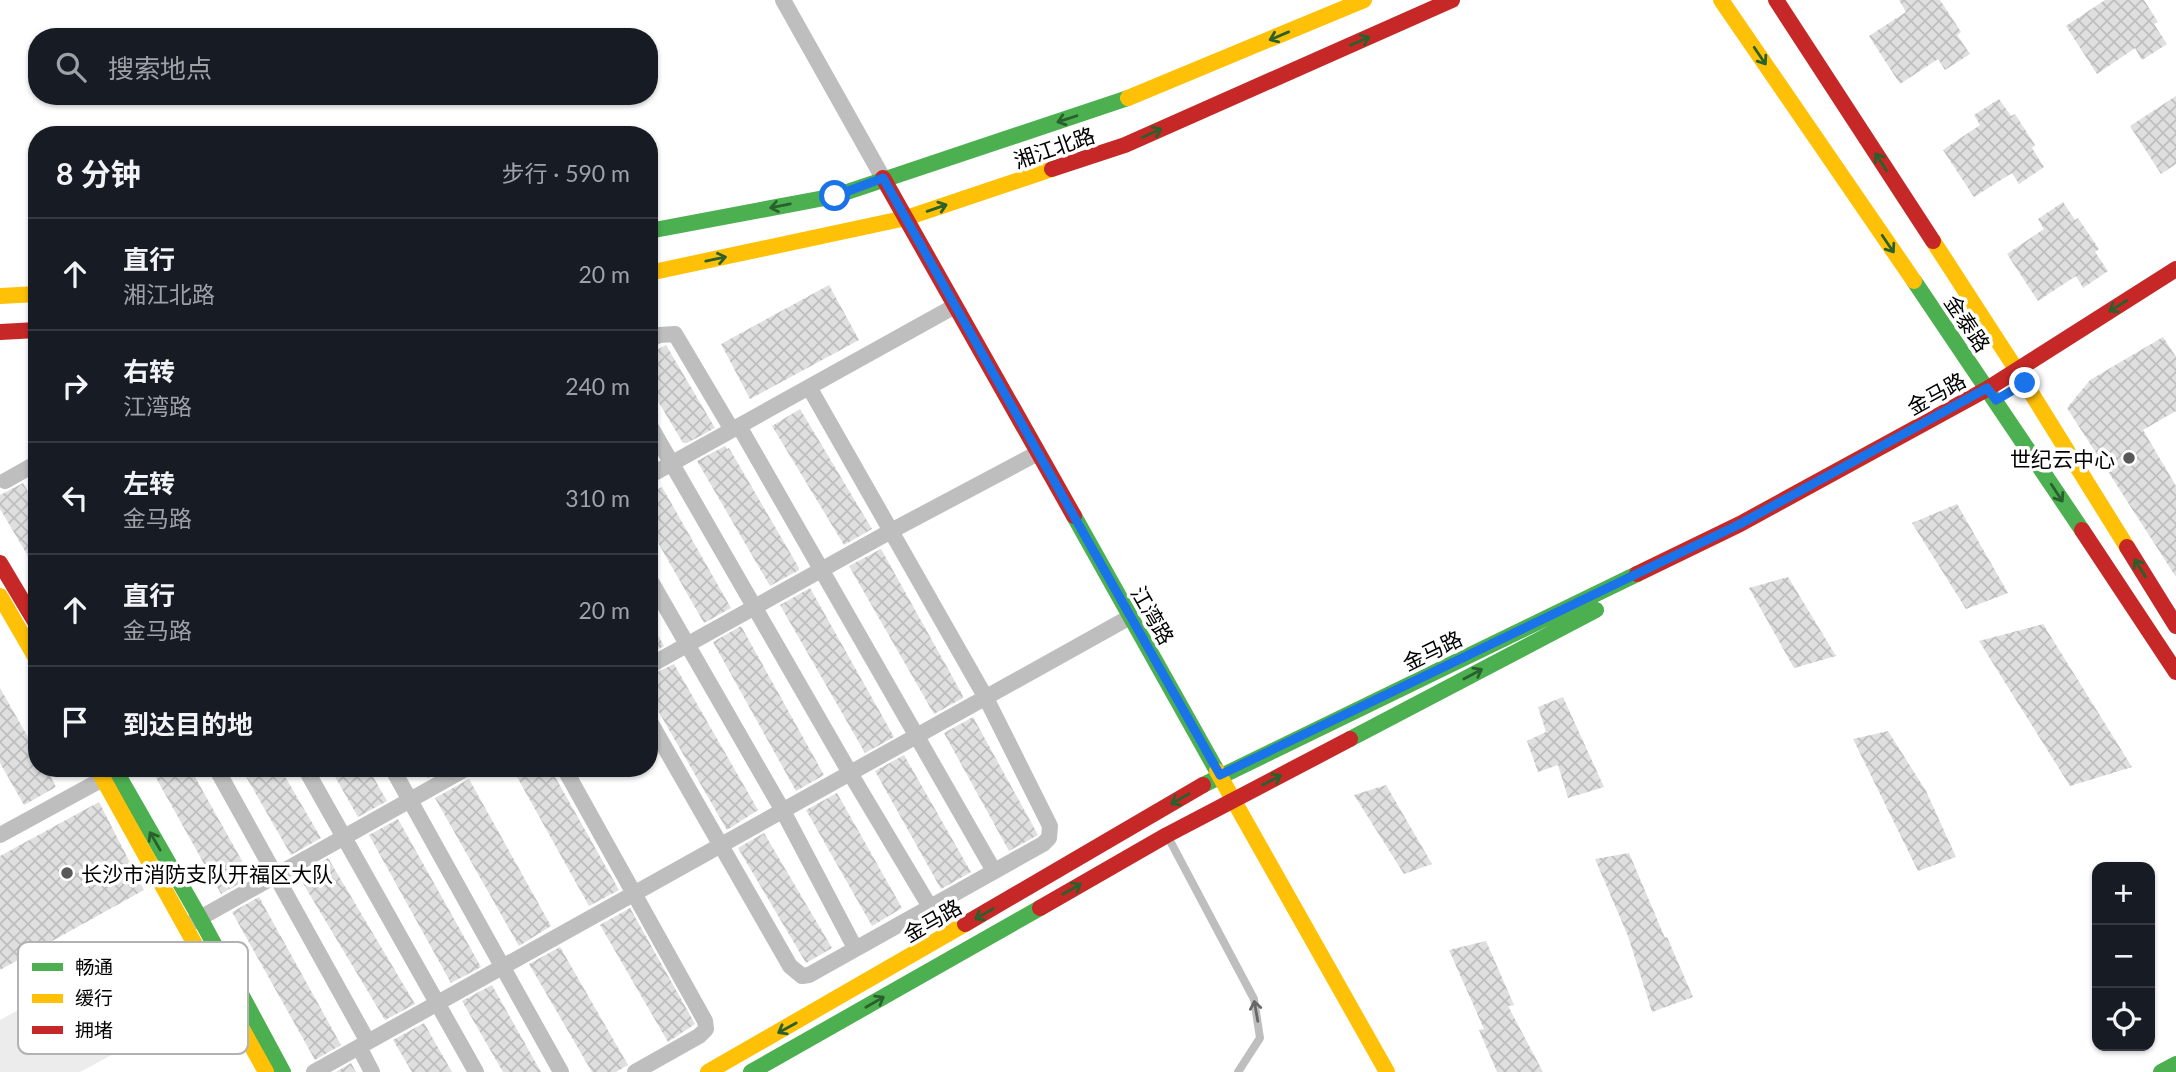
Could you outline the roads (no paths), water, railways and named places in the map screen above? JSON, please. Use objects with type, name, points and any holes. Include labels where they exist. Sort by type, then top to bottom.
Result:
[{"type":"street","points":[[783,0],[883,178]]},
{"type":"street","name":"湘江北路","points":[[658,229],[835,196],[1123,100],[1364,0]]},
{"type":"street","name":"湘江北路","points":[[658,271],[906,218],[1125,145],[1452,0]]},
{"type":"street","name":"金泰路","points":[[1721,0],[1992,394],[2176,672]]},
{"type":"street","points":[[1776,0],[2020,377],[2176,626]]},
{"type":"street","name":"江湾路","points":[[883,178],[1387,1072]]},
{"type":"street","name":"金马路","points":[[2020,377],[2176,269]]},
{"type":"street","name":"金马路","points":[[751,1072],[1167,835],[1992,394],[2176,288]]},
{"type":"street","points":[[0,296],[28,294]]},
{"type":"street","points":[[658,471],[955,306]]},
{"type":"street","points":[[0,332],[28,330]]},
{"type":"street","points":[[658,336],[676,334],[735,428],[821,570],[994,871]]},
{"type":"street","points":[[658,736],[796,973],[809,975],[1043,844],[1049,838],[1050,826],[986,698],[809,387]]},
{"type":"street","name":"金马路","points":[[708,1072],[814,1013],[1220,775],[1740,524],[1992,394]]},
{"type":"street","points":[[658,439],[850,774],[930,907]]},
{"type":"street","points":[[658,661],[891,531],[1038,453]]},
{"type":"street","points":[[5,481],[28,468]]},
{"type":"street","points":[[0,563],[28,610]]},
{"type":"street","points":[[658,593],[783,811],[855,948]]},
{"type":"street","points":[[0,596],[6,619],[28,637]]},
{"type":"street","points":[[314,1072],[1130,617]]},
{"type":"street","points":[[2,828],[99,777]]},
{"type":"street","points":[[113,777],[194,942]]},
{"type":"street","points":[[114,777],[213,942]]},
{"type":"street","points":[[221,777],[363,1045],[372,1072]]},
{"type":"street","points":[[309,777],[476,1072]]},
{"type":"street","points":[[397,777],[561,1072]]},
{"type":"street","points":[[185,926],[451,777]]},
{"type":"street","points":[[570,777],[700,1010],[706,1029],[699,1036],[635,1072]]},
{"type":"street","points":[[248,1006],[284,1072]]},
{"type":"street","points":[[248,1040],[266,1072]]},
{"type":"street","points":[[2161,1072],[2176,1064]]},
{"type":"lane","points":[[1167,835],[1254,999],[1260,1038],[1238,1072]]},
{"type":"place","name":"世纪云中心","points":[[2129,458]]},
{"type":"place","name":"长沙市消防支队开福区大队","points":[[67,873]]}]
